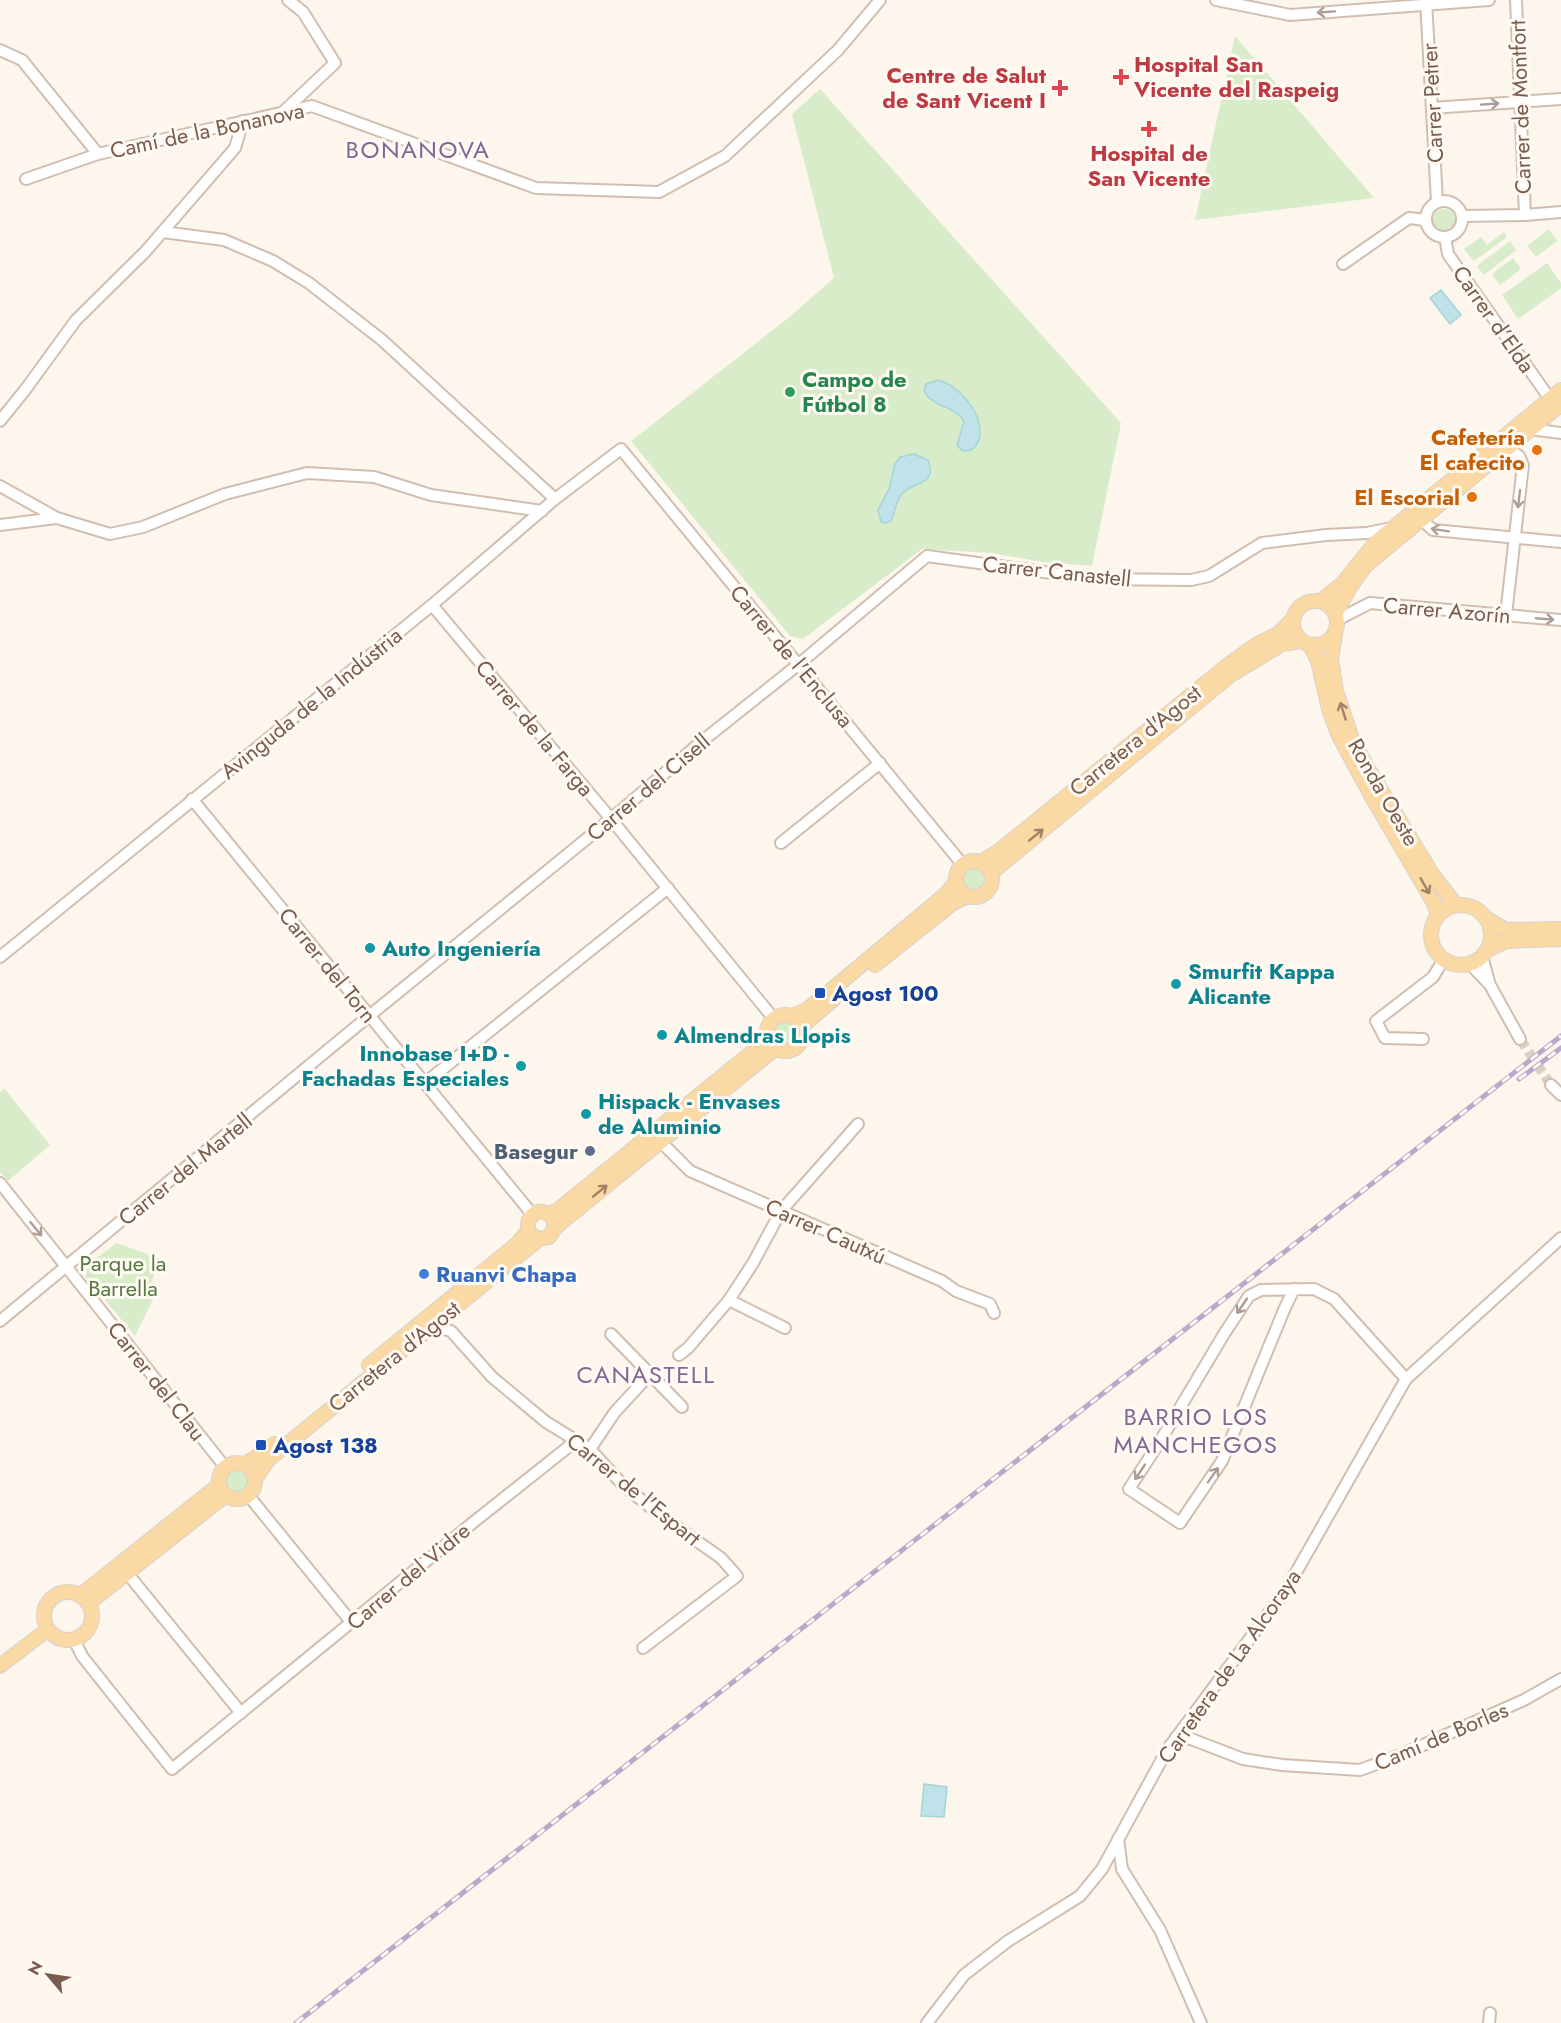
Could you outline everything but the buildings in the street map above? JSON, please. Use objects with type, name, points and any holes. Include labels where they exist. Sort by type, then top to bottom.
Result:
[{"type":"main road","points":[[1336,622],[1330,606],[1321,601],[1311,600],[1302,604],[1295,611],[1292,620],[1293,632],[1306,643],[1324,644],[1336,622],[1350,587],[1365,566],[1530,429],[1557,400]]},
{"type":"main road","points":[[1321,601],[1342,584],[1376,542],[1391,528],[1557,400]]},
{"type":"main road","name":"Carretera d'Agost","points":[[981,862],[999,851],[1228,665],[1256,645],[1278,634],[1292,620]]},
{"type":"main road","name":"Ronda Oeste","points":[[1336,622],[1331,659],[1336,691],[1352,739],[1432,874],[1456,905]]},
{"type":"main road","name":"Ronda Oeste","points":[[1306,643],[1318,661],[1329,709],[1338,734],[1434,903],[1438,915]]},
{"type":"main road","name":"Carretera d'Agost","points":[[991,873],[1229,676],[1282,644],[1306,643]]},
{"type":"main road","points":[[981,862],[991,873],[991,885],[984,894],[967,896],[956,882],[956,875],[963,864],[981,862]]},
{"type":"main road","points":[[797,1021],[806,1010],[945,895],[956,882]]},
{"type":"main road","points":[[797,1021],[953,903],[967,896]]},
{"type":"main road","points":[[1561,929],[1506,930],[1487,919],[1478,909],[1467,905],[1456,905],[1438,915],[1431,937],[1434,947],[1444,959],[1457,965],[1480,956],[1506,941],[1561,939]]},
{"type":"main road","points":[[1480,956],[1491,936],[1487,919]]},
{"type":"main road","points":[[786,1014],[797,1021],[803,1037],[797,1047],[786,1051],[776,1048],[769,1041],[768,1026],[774,1019],[786,1014]]},
{"type":"main road","points":[[549,1214],[558,1210],[747,1057],[767,1036]]},
{"type":"main road","points":[[555,1228],[554,1220],[549,1214],[540,1211],[532,1214],[528,1219],[534,1235],[549,1237],[555,1228],[776,1048]]},
{"type":"main road","name":"Carretera d'Agost","points":[[255,1479],[269,1459],[451,1310],[534,1235]]},
{"type":"main road","name":"Carretera d'Agost","points":[[245,1464],[263,1453],[517,1244],[534,1235]]},
{"type":"main road","points":[[232,1463],[245,1464],[252,1470],[255,1479],[253,1488],[248,1495],[235,1499],[223,1490],[219,1475],[225,1467],[232,1463]]},
{"type":"main road","points":[[85,1600],[127,1573],[223,1490]]},
{"type":"main road","points":[[85,1600],[223,1490]]},
{"type":"main road","points":[[66,1592],[85,1600],[92,1617],[85,1633],[68,1640],[57,1638],[48,1630],[44,1611],[50,1599],[66,1592]]},
{"type":"main road","points":[[0,1666],[48,1630]]},
{"type":"street","points":[[282,114],[335,63],[303,12],[288,0]]},
{"type":"street","name":"Camí de la Bonanova","points":[[26,179],[98,154],[312,106],[536,188],[658,192],[725,156],[838,51],[880,0]]},
{"type":"street","points":[[1216,0],[1290,15],[1426,2],[1489,0]]},
{"type":"street","name":"Carrer de Montfort","points":[[1516,0],[1525,215]]},
{"type":"street","name":"Carrer Petrer","points":[[1426,2],[1437,202]]},
{"type":"street","points":[[0,50],[22,60],[98,154]]},
{"type":"street","points":[[1432,108],[1561,99]]},
{"type":"street","points":[[0,421],[76,320],[164,232],[235,148],[243,121]]},
{"type":"street","points":[[1450,201],[1460,210],[1462,216],[1459,228],[1450,236],[1445,237],[1431,232],[1425,220],[1428,209],[1437,202],[1450,201]]},
{"type":"street","points":[[1462,216],[1561,212]]},
{"type":"street","points":[[1343,264],[1409,218],[1425,220]]},
{"type":"street","points":[[164,232],[225,240],[273,261],[309,283],[382,340],[555,499]]},
{"type":"street","name":"Carrer d’Elda","points":[[1445,237],[1448,254],[1557,400]]},
{"type":"street","points":[[1530,429],[1561,433]]},
{"type":"street","name":"Avinguda de la Indústria","points":[[0,957],[432,605],[555,499],[621,448]]},
{"type":"street","name":"Carrer de l'Enclusa","points":[[621,448],[963,864]]},
{"type":"street","points":[[1506,615],[1523,465],[1519,456],[1508,448]]},
{"type":"street","points":[[0,486],[57,518],[110,534],[143,527],[225,494],[307,474],[374,477],[431,495],[542,512]]},
{"type":"street","points":[[0,525],[57,518]]},
{"type":"street","points":[[1422,519],[1433,530],[1561,542]]},
{"type":"street","name":"Carrer Canastell","points":[[927,556],[1095,579],[1191,580],[1209,576],[1262,543],[1326,535],[1367,533],[1391,528]]},
{"type":"street","name":"Carrer del Cisell","points":[[369,1016],[611,819],[700,742],[799,664],[927,556]]},
{"type":"street","name":"Carrer Azorín","points":[[1336,622],[1370,603],[1561,620]]},
{"type":"street","name":"Carrer de la Farga","points":[[432,605],[774,1019]]},
{"type":"street","points":[[781,843],[880,763]]},
{"type":"street","name":"Carrer del Torn","points":[[192,799],[532,1214]]},
{"type":"street","points":[[426,1083],[668,888]]},
{"type":"street","points":[[1480,956],[1490,985],[1520,1039]]},
{"type":"street","points":[[1424,1039],[1385,1038],[1376,1021],[1434,977],[1444,959]]},
{"type":"street","name":"Carrer del Martell","points":[[0,1321],[369,1016]]},
{"type":"street","points":[[1551,1085],[1561,1095]]},
{"type":"street","points":[[679,1355],[688,1348],[729,1300],[753,1263],[781,1211],[858,1124]]},
{"type":"street","name":"Carrer Cautxú","points":[[661,1142],[690,1171],[942,1281],[956,1291],[990,1304],[994,1313]]},
{"type":"street","name":"Carrer del Clau","points":[[0,1183],[225,1467]]},
{"type":"street","name":"Carretera de La Alcoraya","points":[[927,2023],[964,1975],[1008,1941],[1086,1891],[1102,1869],[1167,1750],[1286,1590],[1406,1379],[1561,1238]]},
{"type":"street","points":[[1294,1289],[1222,1461],[1180,1523],[1129,1489],[1249,1296],[1261,1290],[1294,1289],[1314,1289],[1334,1299],[1406,1379]]},
{"type":"street","points":[[729,1300],[785,1328]]},
{"type":"street","points":[[431,1326],[451,1331],[451,1310]]},
{"type":"street","name":"Carrer de l'Espart","points":[[451,1331],[492,1377],[546,1422],[590,1449],[622,1484],[660,1515],[721,1557],[737,1576],[643,1648]]},
{"type":"street","points":[[611,1334],[682,1407]]},
{"type":"street","points":[[590,1449],[615,1412],[650,1374]]},
{"type":"street","name":"Carrer del Vidre","points":[[74,1639],[82,1656],[172,1769],[577,1440]]},
{"type":"street","points":[[248,1495],[352,1623]]},
{"type":"street","points":[[127,1573],[241,1713]]},
{"type":"street","name":"Camí de Borles","points":[[1176,1737],[1191,1739],[1243,1759],[1282,1765],[1360,1770],[1403,1754],[1524,1700],[1561,1679]]},
{"type":"street","points":[[1118,1839],[1122,1869],[1160,1930],[1201,2023]]},
{"type":"green space","points":[[1235,36],[1374,198],[1195,220]]},
{"type":"green space","points":[[820,89],[1121,423],[1092,566],[1042,562],[992,553],[922,549],[803,639],[790,636],[631,441],[787,319],[834,278],[792,114]]},
{"type":"green space","points":[[1444,209],[1452,212],[1455,220],[1452,228],[1444,231],[1436,228],[1433,220],[1436,212]]},
{"type":"green space","points":[[1549,229],[1557,241],[1536,257],[1527,246]]},
{"type":"green space","points":[[1504,232],[1507,237],[1474,261],[1464,249],[1481,237],[1487,245]]},
{"type":"green space","points":[[1510,241],[1516,250],[1484,275],[1477,266]]},
{"type":"green space","points":[[1513,258],[1521,269],[1500,285],[1492,274]]},
{"type":"green space","points":[[1547,263],[1561,283],[1561,288],[1518,319],[1502,295]]},
{"type":"green space","points":[[970,868],[978,868],[985,875],[985,883],[978,890],[970,890],[963,883],[963,875]]},
{"type":"green space","points":[[781,1022],[789,1022],[796,1029],[796,1037],[789,1044],[781,1044],[774,1037],[774,1029]]},
{"type":"green space","points":[[4,1088],[50,1145],[8,1181],[0,1172],[0,1092]]},
{"type":"green space","name":"Parque la Barrella","points":[[117,1243],[161,1259],[150,1285],[157,1291],[135,1336],[86,1277],[87,1265]]},
{"type":"green space","points":[[237,1468],[246,1472],[250,1481],[246,1490],[237,1494],[228,1490],[224,1481],[228,1472]]},
{"type":"water","points":[[1441,290],[1461,315],[1450,324],[1430,298]]},
{"type":"water","points":[[938,380],[960,393],[977,416],[979,438],[969,451],[957,445],[964,422],[961,417],[933,401],[924,391],[926,384]]},
{"type":"water","points":[[914,454],[928,460],[930,474],[923,482],[902,494],[891,521],[881,522],[878,510],[889,489],[895,464],[900,457]]},
{"type":"water","points":[[924,1784],[947,1787],[944,1817],[921,1816]]},
{"type":"tunnel","points":[[1520,1039],[1551,1085]]},
{"type":"railway","points":[[296,2023],[1561,1036]]},
{"type":"railway","points":[[1519,1079],[1561,1048]]},
{"type":"place","name":"Hospital San Vicente del Raspeig","points":[[1121,77]]},
{"type":"place","name":"Centre de Salut de Sant Vicent I","points":[[1060,88]]},
{"type":"place","name":"Hospital de San Vicente","points":[[1149,129]]},
{"type":"place","name":"Campo de Fútbol 8","points":[[790,392]]},
{"type":"place","name":"Cafetería El cafecito","points":[[1537,450]]},
{"type":"place","name":"El Escorial","points":[[1472,497]]},
{"type":"place","name":"Auto Ingeniería","points":[[370,948]]},
{"type":"place","name":"Smurfit Kappa Alicante","points":[[1176,984]]},
{"type":"place","name":"Agost 100","points":[[820,993]]},
{"type":"place","name":"Almendras Llopis","points":[[662,1035]]},
{"type":"place","name":"Innobase I+D - Fachadas Especiales","points":[[521,1066]]},
{"type":"place","name":"Hispack - Envases de Aluminio","points":[[586,1114]]},
{"type":"place","name":"Basegur","points":[[590,1151]]},
{"type":"place","name":"Ruanvi Chapa","points":[[424,1274]]},
{"type":"place","name":"Agost 138","points":[[261,1445]]},
{"type":"district","name":"BONANOVA","points":[[418,149]]},
{"type":"district","name":"CANASTELL","points":[[646,1374]]},
{"type":"district","name":"BARRIO LOS MANCHEGOS","points":[[1196,1430]]}]
